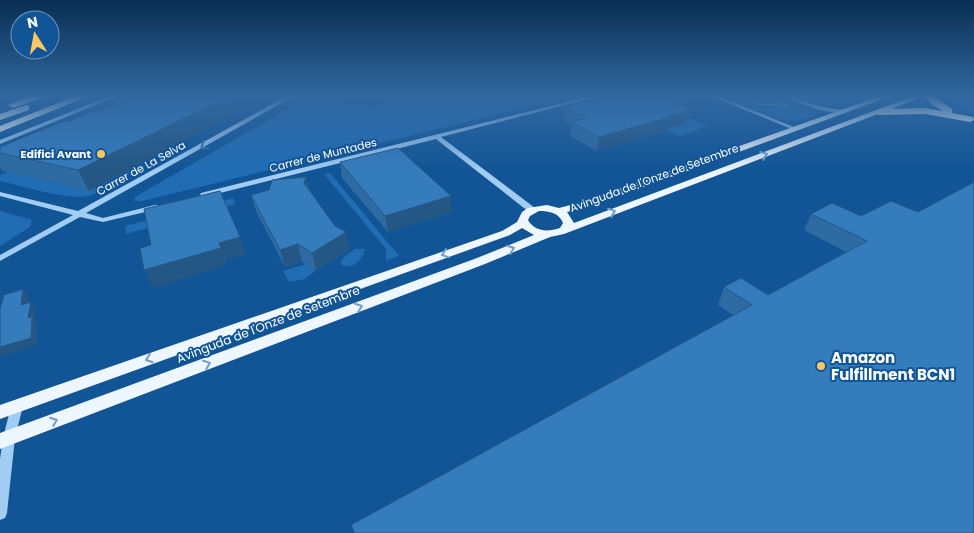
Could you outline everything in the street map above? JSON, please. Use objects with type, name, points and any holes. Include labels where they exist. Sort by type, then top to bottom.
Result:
[{"type":"highway","points":[[0,129],[21,121]]},
{"type":"main road","name":"Avinguda de l'Onze de Setembre","points":[[532,210],[544,208],[558,211],[585,205],[817,121]]},
{"type":"main road","name":"Avinguda de l'Onze de Setembre","points":[[4,440],[481,261],[547,234],[556,233],[856,121]]},
{"type":"main road","points":[[795,128],[825,132]]},
{"type":"main road","points":[[532,210],[523,216],[523,223],[532,230],[547,234]]},
{"type":"main road","points":[[558,211],[568,218],[569,223],[566,228]]},
{"type":"main road","name":"Avinguda de l'Onze de Setembre","points":[[0,412],[506,233],[523,223]]},
{"type":"street","points":[[0,142],[53,121]]},
{"type":"street","name":"Carrer de La Selva","points":[[0,258],[248,121]]},
{"type":"street","name":"Carrer de Muntades","points":[[196,197],[501,121]]},
{"type":"street","points":[[777,121],[795,128]]},
{"type":"street","points":[[437,137],[532,210]]},
{"type":"street","points":[[0,194],[103,220],[159,206]]},
{"type":"street","points":[[0,513],[4,440],[17,406]]},
{"type":"shaded area","points":[[267,121],[471,121],[142,201],[134,201],[135,197]]},
{"type":"shaded area","points":[[676,121],[696,121],[708,126],[679,136],[666,130]]},
{"type":"shaded area","points":[[127,171],[134,173],[102,191],[83,197],[60,195],[0,181],[0,175],[8,172]]},
{"type":"shaded area","points":[[330,173],[399,256],[386,260],[386,249],[324,174]]},
{"type":"shaded area","points":[[233,198],[235,204],[126,234],[125,226]]},
{"type":"shaded area","points":[[0,211],[32,220],[30,227],[0,246]]},
{"type":"shaded area","points":[[355,249],[365,249],[359,261],[348,267],[341,264],[342,259]]},
{"type":"shaded area","points":[[306,264],[316,270],[305,279],[289,282],[283,271]]},
{"type":"building","points":[[64,121],[179,121],[78,170],[0,153],[0,147]]},
{"type":"building","points":[[576,121],[656,121],[599,137],[572,122]]},
{"type":"building","points":[[398,148],[451,196],[385,216],[340,162]]},
{"type":"building","points":[[306,177],[304,183],[335,226],[346,232],[312,253],[298,244],[280,250],[251,195],[269,190],[272,180]]},
{"type":"building","name":"Amazon Fulfillment BCN1","points":[[974,182],[974,533],[355,533],[351,525],[752,305],[724,287],[741,278],[768,295],[867,241],[811,214],[832,203],[861,216],[891,201],[918,212]]},
{"type":"building","points":[[220,191],[240,237],[219,243],[221,248],[144,270],[140,248],[151,245],[144,209]]},
{"type":"building","points":[[23,289],[21,305],[31,302],[28,318],[32,317],[31,338],[0,347],[0,309],[4,295]]},
{"type":"place","name":"Edifici Avant","points":[[101,154]]},
{"type":"place","name":"Amazon Fulfillment BCN1","points":[[821,366]]}]
